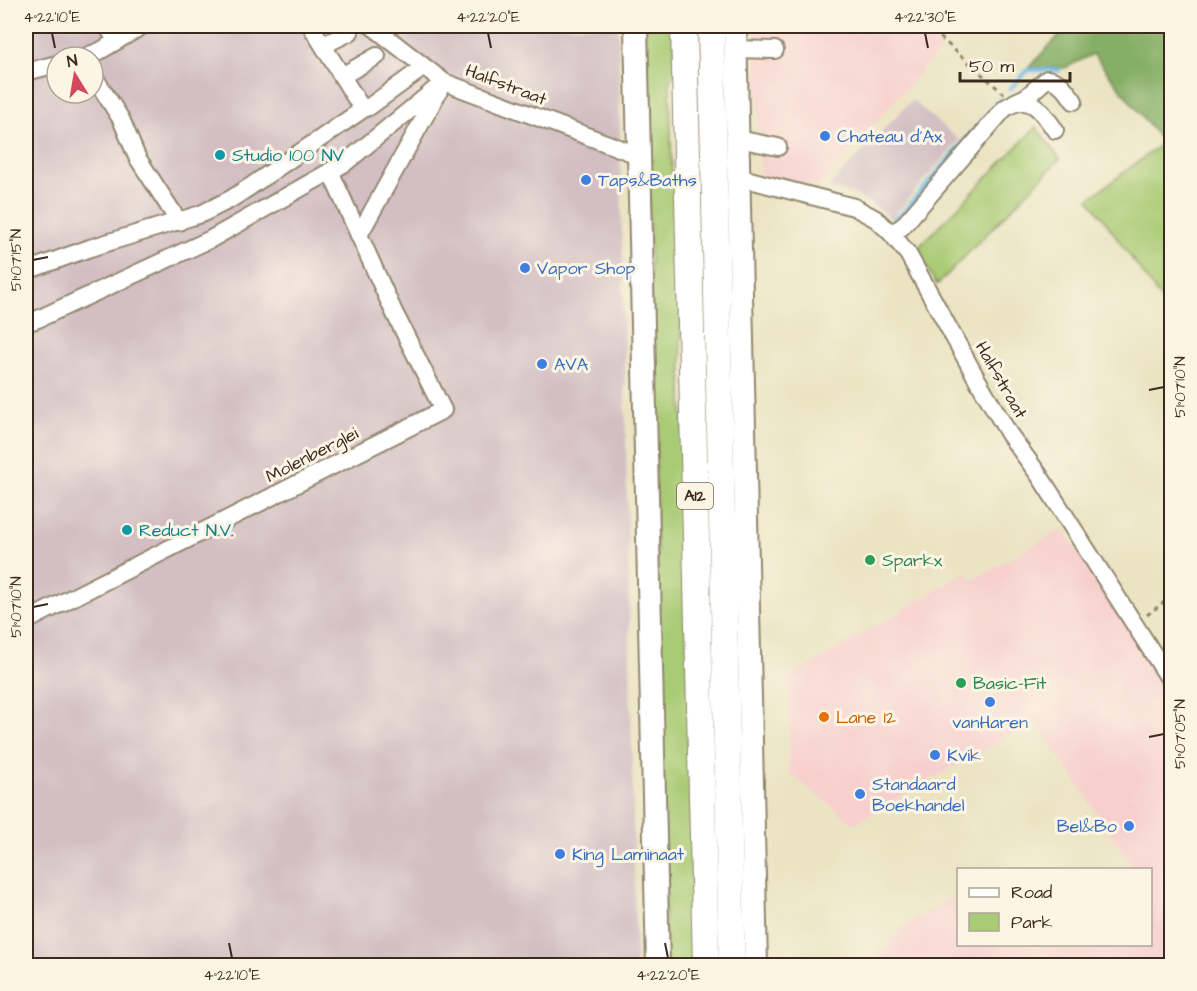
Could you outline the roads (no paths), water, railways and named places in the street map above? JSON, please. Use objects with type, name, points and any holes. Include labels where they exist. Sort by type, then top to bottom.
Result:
[{"type":"highway","name":"A12","points":[[684,26],[706,966]]},
{"type":"highway","name":"A12","points":[[711,26],[732,966]]},
{"type":"highway","points":[[721,458],[733,499],[747,596]]},
{"type":"main road","points":[[636,26],[658,966]]},
{"type":"main road","points":[[735,26],[756,966]]},
{"type":"street","points":[[107,26],[117,40]]},
{"type":"street","points":[[105,46],[142,26]]},
{"type":"street","points":[[310,26],[362,107],[365,108]]},
{"type":"street","name":"Halfstraat","points":[[372,26],[444,82],[640,156]]},
{"type":"street","points":[[324,45],[350,32]]},
{"type":"street","points":[[736,49],[775,50]]},
{"type":"street","points":[[342,76],[376,56]]},
{"type":"street","points":[[26,72],[45,67]]},
{"type":"street","points":[[26,271],[90,248],[201,214],[248,188],[424,67]]},
{"type":"street","points":[[891,233],[902,227],[1005,108],[1026,97],[1047,79],[1061,84],[1074,101]]},
{"type":"street","points":[[26,323],[211,239],[345,163],[444,82]]},
{"type":"street","points":[[359,236],[444,82]]},
{"type":"street","points":[[105,93],[122,118],[137,157],[178,222]]},
{"type":"street","points":[[1014,102],[1026,101],[1038,108],[1054,130]]},
{"type":"street","points":[[738,139],[778,147]]},
{"type":"street","name":"Molenberglei","points":[[26,621],[443,410],[393,310],[330,171]]},
{"type":"street","name":"Halfstraat","points":[[738,177],[854,207],[876,219],[891,233],[908,254],[1010,434],[1039,475],[1172,683]]},
{"type":"street","points":[[248,188],[262,210]]},
{"type":"waterway","points":[[1010,89],[1028,70],[1059,70]]},
{"type":"waterway","points":[[891,224],[1000,100]]},
{"type":"place","name":"Chateau d'Ax","points":[[825,136]]},
{"type":"place","name":"Studio 100 NV","points":[[220,155]]},
{"type":"place","name":"Taps&Baths","points":[[586,180]]},
{"type":"place","name":"Vapor Shop","points":[[525,268]]},
{"type":"place","name":"AVA","points":[[542,364]]},
{"type":"place","name":"Reduct N.V.","points":[[127,530]]},
{"type":"place","name":"Sparkx","points":[[870,560]]},
{"type":"place","name":"Basic-Fit","points":[[961,683]]},
{"type":"place","name":"vanHaren","points":[[990,702]]},
{"type":"place","name":"Lane 12","points":[[824,717]]},
{"type":"place","name":"Kvik","points":[[935,755]]},
{"type":"place","name":"Standaard Boekhandel","points":[[860,794]]},
{"type":"place","name":"Bel&Bo","points":[[1129,826]]},
{"type":"place","name":"King Laminaat","points":[[560,854]]}]
